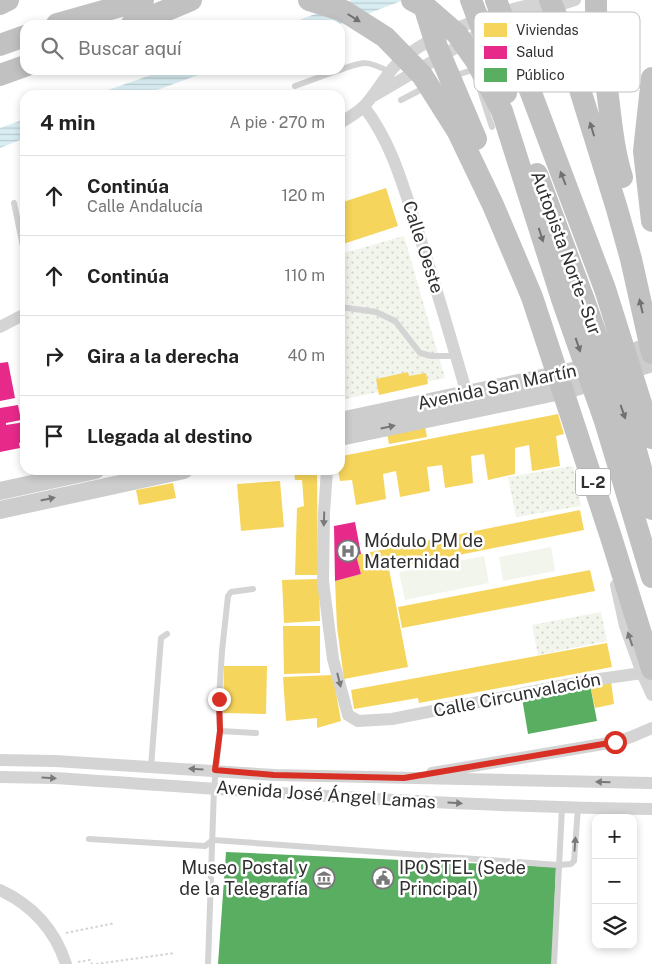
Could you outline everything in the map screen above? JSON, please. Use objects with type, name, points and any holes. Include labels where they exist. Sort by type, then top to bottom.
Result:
[{"type":"highway","points":[[0,4],[8,0]]},
{"type":"highway","points":[[65,20],[116,0]]},
{"type":"highway","points":[[70,20],[144,0]]},
{"type":"highway","points":[[143,20],[191,0]]},
{"type":"highway","points":[[309,0],[344,11],[385,37],[422,74],[458,132],[493,205],[532,297]]},
{"type":"highway","name":"L-2","points":[[412,0],[427,8],[457,34],[474,58]]},
{"type":"highway","points":[[423,0],[437,47],[519,242]]},
{"type":"highway","name":"Autopista Norte - Sur","points":[[471,0],[476,12]]},
{"type":"highway","name":"Autopista Norte - Sur","points":[[496,0],[501,12]]},
{"type":"highway","points":[[0,45],[20,38]]},
{"type":"highway","points":[[0,75],[20,68]]},
{"type":"highway","points":[[652,78],[644,151],[652,221]]},
{"type":"highway","name":"L-2","points":[[492,92],[502,111],[562,298],[605,421],[649,568]]},
{"type":"highway","name":"Autopista Norte - Sur","points":[[506,92],[588,309],[632,436],[652,509]]},
{"type":"highway","name":"Autopista Norte - Sur","points":[[531,92],[605,289],[652,438]]},
{"type":"highway","points":[[581,92],[631,259],[652,354]]},
{"type":"highway","points":[[608,92],[615,155],[634,224],[631,259]]},
{"type":"highway","name":"L-2","points":[[519,242],[520,255],[532,297],[611,537],[647,671]]},
{"type":"highway","name":"L-2","points":[[519,242],[594,424],[649,568]]},
{"type":"main road","name":"Avenida San Martín","points":[[345,420],[589,367],[652,345]]},
{"type":"main road","name":"Avenida San Martín","points":[[345,435],[570,389],[652,363]]},
{"type":"main road","points":[[0,491],[70,475]]},
{"type":"main road","points":[[0,510],[161,475]]},
{"type":"street","points":[[503,12],[575,0]]},
{"type":"street","points":[[529,12],[554,2]]},
{"type":"street","points":[[345,120],[364,107],[396,64],[411,52],[427,42],[474,23]]},
{"type":"street","points":[[372,96],[474,37]]},
{"type":"street","name":"Calle Oeste","points":[[364,107],[378,128],[401,180],[436,287],[467,394]]},
{"type":"street","points":[[0,327],[20,317]]},
{"type":"street","points":[[570,389],[568,397],[598,496],[625,626],[647,671],[652,695]]},
{"type":"street","name":"Calle Circunvalación","points":[[327,475],[323,582],[333,659],[348,715],[358,721],[392,719],[647,671]]},
{"type":"street","points":[[404,778],[615,742],[652,728]]},
{"type":"street","name":"Avenida José Ángel Lamas","points":[[0,760],[55,761],[274,775],[652,783]]},
{"type":"street","name":"Avenida José Ángel Lamas","points":[[0,777],[54,778],[460,804],[652,810]]},
{"type":"street","points":[[0,890],[28,906],[53,935],[66,964]]},
{"type":"lane","points":[[345,68],[361,62],[372,63],[390,72]]},
{"type":"lane","points":[[444,79],[474,70]]},
{"type":"lane","points":[[295,86],[326,75]]},
{"type":"lane","points":[[401,100],[436,81]]},
{"type":"lane","points":[[481,92],[492,127]]},
{"type":"lane","points":[[482,96],[495,92]]},
{"type":"lane","points":[[14,203],[20,221]]},
{"type":"lane","points":[[345,308],[376,312],[395,321],[420,353],[432,356],[456,356]]},
{"type":"lane","points":[[208,964],[214,788],[220,731],[220,690],[228,596],[236,590],[254,589]]},
{"type":"lane","points":[[151,767],[162,638],[167,634]]},
{"type":"lane","points":[[220,731],[256,733]]},
{"type":"lane","points":[[554,964],[562,808]]},
{"type":"lane","points":[[89,839],[206,846],[213,840],[558,865],[571,864],[574,861],[578,808]]},
{"type":"path","points":[[53,935],[115,923]]},
{"type":"path","points":[[96,964],[175,952]]},
{"type":"path","points":[[66,964],[90,960],[92,964]]},
{"type":"shaded area","points":[[352,0],[404,0],[345,22],[345,20],[299,20]]},
{"type":"shaded area","points":[[151,75],[198,75],[157,90],[108,90]]},
{"type":"shaded area","points":[[20,121],[20,140],[0,148],[0,128]]},
{"type":"shaded area","points":[[404,236],[445,378],[345,399],[345,253]]},
{"type":"shaded area","points":[[573,466],[581,506],[516,517],[508,477]]},
{"type":"shaded area","points":[[551,547],[555,571],[503,581],[499,557]]},
{"type":"shaded area","points":[[484,556],[489,583],[405,600],[399,572]]},
{"type":"shaded area","points":[[601,612],[607,641],[538,655],[532,625]]},
{"type":"building: Viviendas","points":[[386,188],[398,226],[345,243],[345,201]]},
{"type":"building: Viviendas","points":[[408,372],[409,376],[426,373],[428,384],[379,395],[376,379]]},
{"type":"building: Viviendas","points":[[558,414],[564,434],[556,436],[560,466],[532,471],[529,445],[515,448],[515,474],[488,480],[484,454],[471,456],[473,483],[445,488],[442,465],[427,467],[430,491],[400,497],[396,471],[383,474],[386,499],[356,505],[352,480],[340,481],[339,475],[345,475],[345,455]]},
{"type":"building: Viviendas","points":[[425,426],[427,437],[389,444],[387,433]]},
{"type":"building: Viviendas","points":[[294,475],[317,475],[318,575],[295,575],[297,508],[304,506],[302,480],[295,480]]},
{"type":"building: Viviendas","points":[[280,481],[284,527],[241,531],[237,484]]},
{"type":"building: Viviendas","points":[[173,483],[176,498],[139,505],[136,490]]},
{"type":"building: Viviendas","points":[[580,510],[584,530],[389,569],[408,667],[344,679],[337,627],[335,581],[361,574],[356,555]]},
{"type":"building: Viviendas","points":[[590,570],[595,591],[402,628],[398,607]]},
{"type":"building: Viviendas","points":[[319,579],[320,621],[284,623],[282,580]]},
{"type":"building: Viviendas","points":[[283,626],[320,626],[320,673],[284,674]]},
{"type":"building: Viviendas","points":[[607,643],[612,667],[419,703],[418,698],[354,709],[351,690]]},
{"type":"building: Viviendas","points":[[224,666],[267,666],[266,714],[223,713]]},
{"type":"building: Viviendas","points":[[333,675],[341,721],[317,728],[317,718],[286,721],[283,677]]},
{"type":"building: Viviendas","points":[[611,681],[614,704],[595,708],[590,685]]},
{"type":"building: Salud","points":[[8,362],[15,398],[0,401],[0,363]]},
{"type":"building: Salud","points":[[18,405],[20,420],[6,423],[6,425],[20,423],[20,448],[0,452],[0,408]]},
{"type":"building: Salud","name":"Módulo PM de Maternidad","points":[[355,522],[361,554],[356,555],[361,574],[335,581],[334,526]]},
{"type":"building: Público","points":[[590,685],[597,721],[528,734],[522,698]]},
{"type":"building: Público","points":[[226,852],[556,867],[552,964],[218,964]]},
{"type":"place","name":"Módulo PM de Maternidad","points":[[348,551]]},
{"type":"place","name":"Museo Postal y de la Telegrafía","points":[[324,878]]},
{"type":"place","name":"IPOSTEL (Sede Principal)","points":[[383,878]]},
{"type":"route","points":[[219,699],[220,731],[215,770],[274,775],[404,778],[615,742]]}]
